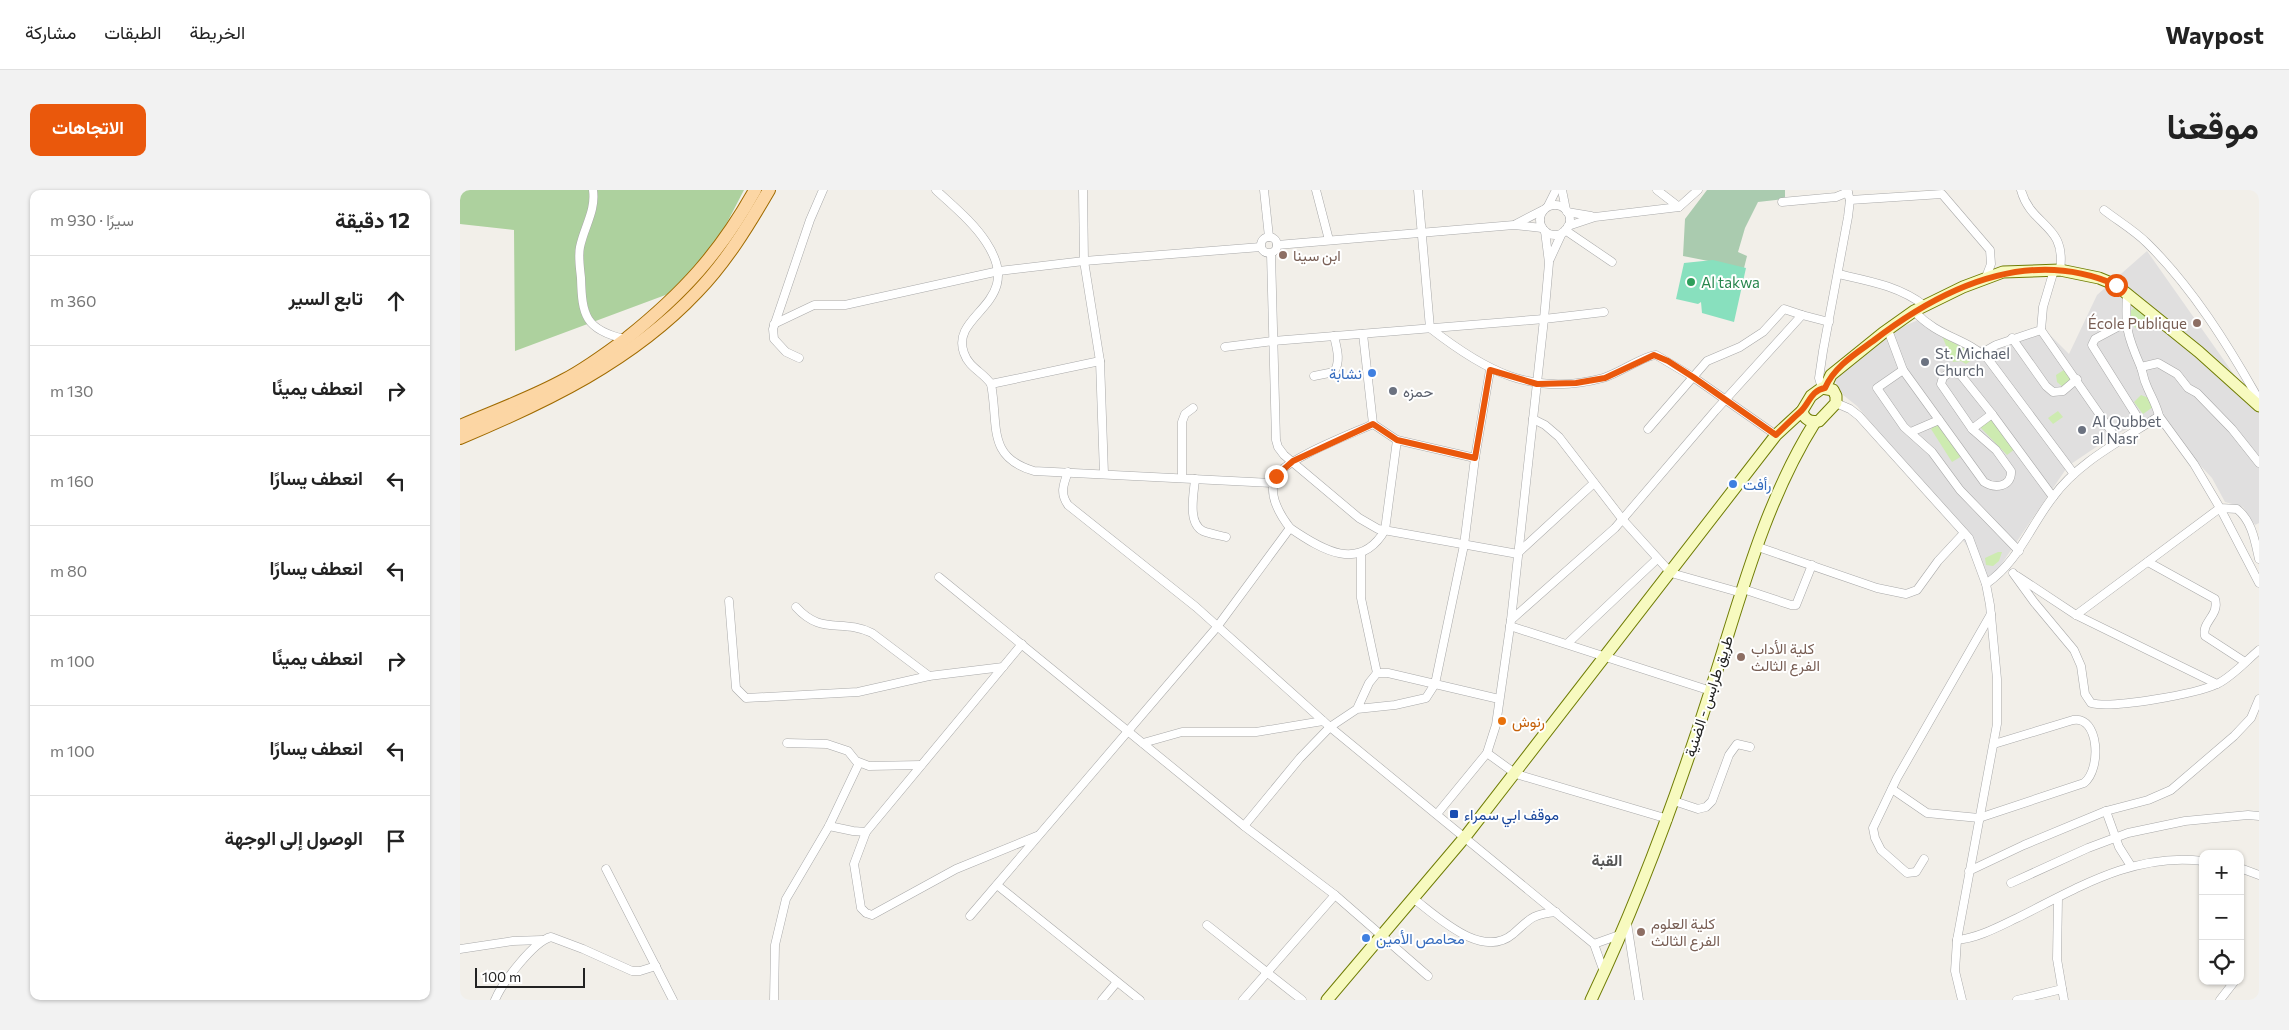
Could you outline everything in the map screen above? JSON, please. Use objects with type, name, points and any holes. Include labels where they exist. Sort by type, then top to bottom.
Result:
[{"type":"main road","points":[[460,438],[535,406],[568,389],[614,354],[625,339],[682,291],[707,264],[755,190]]},
{"type":"main road","points":[[460,426],[557,384],[656,329],[696,293],[732,249],[769,190]]},
{"type":"main road","points":[[1327,1000],[1414,899],[1516,774],[1604,655],[1671,573],[1776,435],[1802,411],[1811,396],[1824,388],[1831,375],[1914,311],[1986,277],[2020,270],[2057,270],[2098,278],[2116,285],[2199,352],[2259,406]]},
{"type":"main road","points":[[1802,411],[1805,417],[1816,422],[1825,417],[1836,403],[1835,393],[1830,389],[1824,388]]},
{"type":"main road","name":"طريق طرابس - الضنية","points":[[1591,1000],[1622,934],[1668,819],[1743,591],[1778,492],[1816,422]]},
{"type":"street","points":[[593,190],[592,212],[580,249],[583,309],[592,324],[601,331],[609,336],[625,339]]},
{"type":"street","points":[[799,358],[786,352],[774,338],[774,324],[810,220],[823,190]]},
{"type":"street","points":[[936,190],[977,230],[991,251],[999,272],[993,295],[983,309],[969,322],[962,343],[963,353],[969,364],[986,377],[991,384],[999,444],[1004,454],[1018,466],[1034,471],[1274,483]]},
{"type":"street","points":[[1083,190],[1084,261],[1100,361],[1104,474]]},
{"type":"street","points":[[1264,190],[1269,237]]},
{"type":"street","points":[[1316,190],[1329,240]]},
{"type":"street","points":[[1418,190],[1430,328]]},
{"type":"street","points":[[1437,814],[1487,753],[1496,726],[1519,553],[1549,263],[1544,230],[1540,218],[1556,190]]},
{"type":"street","points":[[1549,263],[1569,219],[1562,190]]},
{"type":"street","points":[[1657,190],[1679,208]]},
{"type":"street","points":[[1278,245],[1514,225],[1544,230],[1553,234],[1595,217],[1679,208],[1698,190]]},
{"type":"street","points":[[2021,190],[2028,206],[2059,241],[2062,252],[2043,308],[2041,330],[2118,441]]},
{"type":"street","points":[[1782,202],[1836,197],[1848,194],[1942,192],[1990,250],[1991,264],[1986,277]]},
{"type":"street","points":[[1824,388],[1820,373],[1838,274],[1848,194]]},
{"type":"street","points":[[1514,225],[1546,208],[1561,206],[1566,211],[1595,217]]},
{"type":"street","points":[[2104,210],[2146,242],[2176,275],[2200,306],[2259,400]]},
{"type":"street","points":[[1565,230],[1612,262]]},
{"type":"street","points":[[1261,247],[1264,239],[1269,237],[1275,239],[1278,245]]},
{"type":"street","points":[[1278,245],[1271,254],[1276,440],[1278,447],[1370,526],[1464,546],[1519,553]]},
{"type":"street","points":[[774,324],[814,305],[845,305],[999,272],[1084,261],[1261,247]]},
{"type":"street","points":[[1261,247],[1263,251],[1271,254]]},
{"type":"street","points":[[1838,274],[1892,287],[1925,306]]},
{"type":"street","points":[[2127,294],[2125,323],[2130,345],[2141,367],[2159,416],[2194,464],[2220,508],[2259,583]]},
{"type":"street","points":[[1648,429],[1707,361],[1740,346],[1764,332],[1784,309],[1829,322]]},
{"type":"street","points":[[1914,311],[1934,330],[1982,353],[1994,365],[2074,474]]},
{"type":"street","points":[[1225,347],[1273,340],[1544,319],[1604,312]]},
{"type":"street","points":[[1510,623],[1623,520],[1725,400],[1802,315]]},
{"type":"street","points":[[2125,323],[2095,339],[2092,345],[2143,426]]},
{"type":"street","points":[[1430,328],[1490,370],[1537,384],[1576,383],[1605,378],[1654,355],[1668,361],[1693,377],[1776,435]]},
{"type":"street","points":[[1888,330],[1903,370],[1988,484],[1992,486],[2007,483],[2012,474],[1996,450],[1972,429],[1941,384],[1946,375],[1953,372],[1960,374],[1992,414],[2052,497]]},
{"type":"street","points":[[1982,353],[2012,338],[2041,330]]},
{"type":"street","points":[[1363,334],[1373,424],[1397,440],[1475,458]]},
{"type":"street","points":[[1314,376],[1334,372],[1338,366],[1338,352],[1334,336]]},
{"type":"street","points":[[2012,338],[2046,386],[2053,392],[2063,391],[2077,380]]},
{"type":"street","points":[[991,384],[1100,361]]},
{"type":"street","points":[[2141,367],[2158,364],[2176,374],[2188,388],[2196,393],[2232,429],[2259,463]]},
{"type":"street","points":[[1244,826],[1300,758],[1330,727],[1357,709],[1394,706],[1421,700],[1430,695],[1435,684],[1464,546],[1475,458],[1490,370]]},
{"type":"street","points":[[1903,370],[1876,388],[1904,428],[1911,432],[1932,452],[1960,490],[2019,551]]},
{"type":"street","points":[[1836,403],[1850,409],[1859,416],[1972,542],[1986,584],[1991,614],[1998,708],[1994,744],[1957,940],[1955,971],[1962,1000]]},
{"type":"street","points":[[1182,478],[1182,422],[1185,414],[1193,408]]},
{"type":"street","points":[[1972,429],[1992,414]]},
{"type":"street","points":[[1986,584],[2005,568],[2019,551],[2052,497],[2074,474],[2118,441],[2159,416]]},
{"type":"street","points":[[1533,419],[1559,437],[1623,520],[1671,573],[1796,605],[1812,565]]},
{"type":"street","points":[[1911,432],[1939,420]]},
{"type":"street","points":[[1373,424],[1293,461],[1276,476],[1274,483],[1275,501],[1282,518],[1290,528],[1312,542],[1338,553],[1361,553],[1369,550],[1385,530],[1397,440]]},
{"type":"street","points":[[2007,465],[2020,455]]},
{"type":"street","points":[[1068,472],[1062,490],[1063,498],[1068,505],[1150,569],[1330,727],[1594,944],[1604,972]]},
{"type":"street","points":[[1195,479],[1194,519],[1198,527],[1203,531],[1226,537]]},
{"type":"street","points":[[1519,553],[1594,483]]},
{"type":"street","points":[[2076,615],[2220,508],[2237,509],[2245,518],[2254,537],[2259,559]]},
{"type":"street","points":[[970,916],[1217,626],[1290,528]]},
{"type":"street","points":[[1758,547],[1877,588],[1906,594],[1917,590],[1938,561],[1964,533]]},
{"type":"street","points":[[1361,553],[1361,598],[1377,673]]},
{"type":"street","points":[[1568,643],[1657,559]]},
{"type":"street","points":[[2148,562],[2215,599],[2216,610],[2204,628],[2206,636],[2245,662]]},
{"type":"street","points":[[2005,568],[2076,615],[2217,684]]},
{"type":"street","points":[[2013,573],[2034,602],[2074,650],[2081,666],[2086,694],[2091,703],[2105,705],[2150,700],[2217,684],[2259,650]]},
{"type":"street","points":[[939,577],[1244,826],[1335,896],[1428,976]]},
{"type":"street","points":[[729,601],[736,688],[746,698],[858,692],[929,676],[1003,667]]},
{"type":"street","points":[[796,607],[806,618],[814,623],[827,626],[862,628],[872,633],[929,676]]},
{"type":"street","points":[[1924,859],[1916,872],[1907,874],[1881,850],[1875,838],[1873,828],[1892,789],[1991,614]]},
{"type":"street","points":[[1510,623],[1710,691]]},
{"type":"street","points":[[1022,644],[866,832],[854,864],[861,908],[866,913],[872,915],[956,869],[1041,834]]},
{"type":"street","points":[[1377,673],[1388,673],[1499,699]]},
{"type":"street","points":[[1357,709],[1369,683],[1377,673]]},
{"type":"street","points":[[1969,871],[2024,845],[2106,812],[2148,800],[2175,787],[2234,736],[2251,718],[2259,699]]},
{"type":"street","points":[[1892,789],[1927,813],[1979,818],[2084,783],[2092,776],[2095,765],[2092,732],[2089,724],[2082,720],[2073,720],[1994,744]]},
{"type":"street","points":[[1143,743],[1182,732],[1256,732],[1323,721]]},
{"type":"street","points":[[787,743],[827,744],[848,751],[860,763],[869,766],[921,765]]},
{"type":"street","points":[[1674,801],[1698,809],[1706,807],[1712,801],[1729,755],[1737,744],[1750,747]]},
{"type":"street","points":[[1487,753],[1516,774],[1668,819]]},
{"type":"street","points":[[774,1000],[775,945],[786,899],[829,826],[860,763]]},
{"type":"street","points":[[2106,812],[2114,837],[2131,866]]},
{"type":"street","points":[[2011,883],[2114,837],[2185,821],[2248,815],[2259,816]]},
{"type":"street","points":[[829,826],[866,832]]},
{"type":"street","points":[[1957,940],[1984,933],[2108,873],[2131,866],[2164,861],[2199,861]]},
{"type":"street","points":[[606,869],[656,966],[669,998]]},
{"type":"street","points":[[2244,870],[2259,876]]},
{"type":"street","points":[[997,885],[1140,1000]]},
{"type":"street","points":[[1243,1000],[1335,896]]},
{"type":"street","points":[[2058,898],[2057,959],[2064,1000]]},
{"type":"street","points":[[1414,899],[1463,935],[1481,941],[1501,940],[1511,935],[1532,916],[1556,912]]},
{"type":"street","points":[[1627,922],[1640,1000]]},
{"type":"street","points":[[1207,925],[1302,1000]]},
{"type":"street","points":[[1594,944],[1622,934]]},
{"type":"street","points":[[460,949],[512,940],[542,940],[551,937],[558,938],[635,972],[656,966]]},
{"type":"street","points":[[495,1000],[505,979],[542,940]]},
{"type":"street","points":[[1102,1000],[1117,982]]},
{"type":"street","points":[[2220,1000],[2232,985]]},
{"type":"street","points":[[2017,1000],[2062,989]]},
{"type":"shaded area","points":[[2147,251],[2259,410],[2259,523],[2255,525],[2243,507],[2225,502],[2212,478],[2155,417],[2114,435],[2068,466],[1990,581],[1941,507],[1857,406],[1843,395],[1834,379],[1890,329],[1902,327],[1925,317],[1976,346],[2002,348],[2045,330],[2069,354],[2097,295]]},
{"type":"green space","points":[[460,190],[744,190],[695,284],[515,351],[514,230],[460,224]]},
{"type":"green space","points":[[1707,190],[1785,190],[1785,199],[1758,202],[1745,228],[1738,252],[1747,256],[1744,268],[1683,256],[1685,219]]},
{"type":"green space","points":[[1713,260],[1746,268],[1734,322],[1702,313],[1701,302],[1698,304],[1676,299],[1684,263]]},
{"type":"green space","points":[[2135,307],[2148,319],[2135,328],[2128,313]]},
{"type":"green space","points":[[1942,336],[1977,356],[1966,364],[1961,361],[1953,362]]},
{"type":"green space","points":[[2067,368],[2075,379],[2064,388],[2057,382],[2056,375]]},
{"type":"green space","points":[[2141,395],[2149,398],[2153,407],[2143,414],[2134,402]]},
{"type":"green space","points":[[2058,411],[2063,417],[2053,424],[2048,418]]},
{"type":"green space","points":[[1993,417],[2015,449],[2007,455],[1980,427]]},
{"type":"green space","points":[[1938,423],[1962,456],[1952,462],[1931,429]]},
{"type":"green space","points":[[2002,552],[1999,561],[1993,566],[1986,565],[1985,558]]},
{"type":"place","name":"ابن سينا","points":[[1283,255]]},
{"type":"place","name":"Al takwa","points":[[1691,282]]},
{"type":"place","name":"École Publique","points":[[2197,323]]},
{"type":"place","name":"St. Michael Church","points":[[1925,362]]},
{"type":"place","name":"نشابة","points":[[1372,373]]},
{"type":"place","name":"حمزه","points":[[1393,391]]},
{"type":"place","name":"Al Qubbet al Nasr","points":[[2082,430]]},
{"type":"place","name":"رأفت","points":[[1733,484]]},
{"type":"place","name":"كلية الأداب الفرع الثالث","points":[[1741,657]]},
{"type":"place","name":"رنوش","points":[[1502,721]]},
{"type":"place","name":"موقف ابي سمراء","points":[[1454,814]]},
{"type":"place","name":"كلية العلوم الفرع الثالث","points":[[1641,932]]},
{"type":"place","name":"محامص الأمين","points":[[1366,938]]},
{"type":"district","name":"القبة","points":[[1607,859]]},
{"type":"route","points":[[1276,476],[1293,461],[1373,424],[1397,440],[1475,458],[1490,370],[1537,384],[1576,383],[1605,378],[1654,355],[1668,361],[1693,377],[1776,435],[1794,416],[1802,411],[1811,396],[1825,388],[1831,375],[1883,333],[1914,311],[1974,281],[2003,272],[2060,270],[2089,275],[2116,285]]}]
